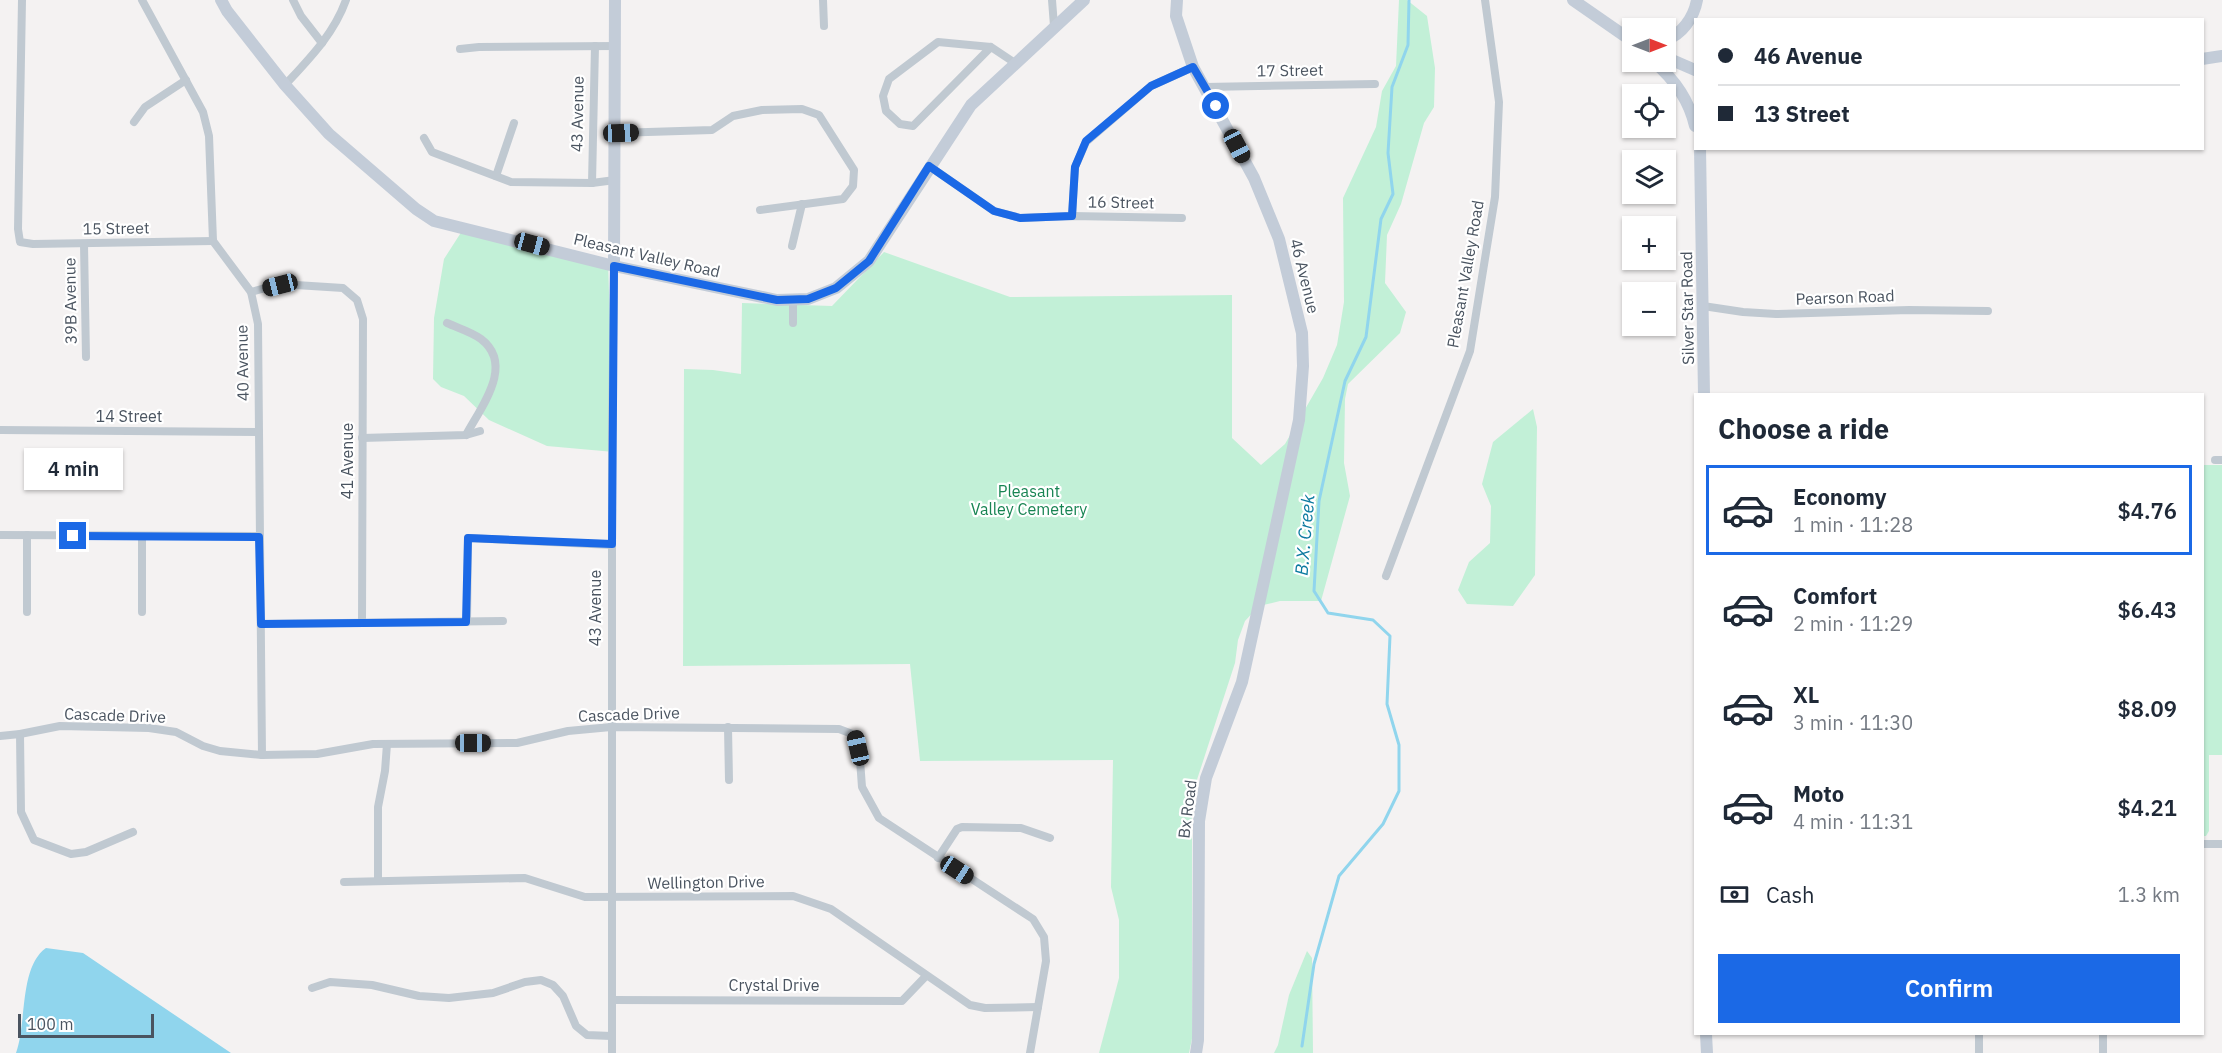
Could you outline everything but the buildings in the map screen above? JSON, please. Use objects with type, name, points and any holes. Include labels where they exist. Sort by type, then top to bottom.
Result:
[{"type":"street","name":"15 Street","points":[[22,0],[18,229],[20,242],[84,244],[213,241]]},
{"type":"street","points":[[142,0],[203,112],[209,136],[213,241]]},
{"type":"street","name":"Pleasant Valley Road","points":[[221,0],[285,85],[329,134],[416,209],[434,221],[614,266],[777,300],[793,301],[808,299],[836,288],[869,261],[971,105],[1084,0]]},
{"type":"street","points":[[292,0],[322,43]]},
{"type":"street","points":[[285,85],[322,43],[340,16],[346,0]]},
{"type":"street","name":"43 Avenue","points":[[612,1053],[611,727],[615,0]]},
{"type":"street","points":[[823,0],[824,26]]},
{"type":"street","points":[[1052,0],[1054,27]]},
{"type":"street","name":"46 Avenue","points":[[1177,0],[1176,16],[1193,67],[1254,178],[1279,239],[1302,333],[1304,366],[1299,420],[1265,578]]},
{"type":"street","name":"Pleasant Valley Road","points":[[1386,576],[1470,351],[1495,197],[1499,102],[1485,0]]},
{"type":"street","points":[[1573,0],[1622,35]]},
{"type":"street","points":[[1676,35],[1684,29],[1696,8],[1697,0]]},
{"type":"street","points":[[1702,0],[1702,18]]},
{"type":"street","points":[[991,47],[913,126],[900,124],[886,111],[883,96],[889,79],[938,42],[991,47],[1015,63]]},
{"type":"street","points":[[460,49],[478,46],[616,45]]},
{"type":"street","name":"43 Avenue","points":[[592,183],[595,46]]},
{"type":"street","points":[[2204,58],[2222,56]]},
{"type":"street","points":[[1676,62],[1694,70]]},
{"type":"street","points":[[1072,216],[1075,167],[1086,141],[1151,86],[1193,67]]},
{"type":"street","points":[[1664,72],[1686,99],[1694,123]]},
{"type":"street","points":[[134,122],[144,107],[186,80]]},
{"type":"street","name":"17 Street","points":[[1205,87],[1375,84]]},
{"type":"street","points":[[616,133],[712,130],[733,116],[762,110],[802,109],[819,115],[854,170],[853,186],[843,199],[760,210]]},
{"type":"street","points":[[496,176],[513,123]]},
{"type":"street","points":[[424,138],[432,152],[511,182],[592,183],[615,180]]},
{"type":"street","name":"Silver Star Road","points":[[1700,150],[1704,393]]},
{"type":"street","name":"16 Street","points":[[929,166],[994,211],[1020,218],[1072,216],[1182,218]]},
{"type":"street","points":[[792,246],[802,204]]},
{"type":"street","name":"40 Avenue","points":[[213,241],[251,292],[258,324],[262,755]]},
{"type":"street","name":"39B Avenue","points":[[84,244],[86,357]]},
{"type":"street","name":"41 Avenue","points":[[251,292],[280,285],[343,288],[357,300],[363,319],[362,623]]},
{"type":"street","points":[[793,301],[793,323]]},
{"type":"street","name":"Pearson Road","points":[[1703,306],[1776,314],[1909,310],[1988,311]]},
{"type":"street","points":[[447,322],[480,339],[492,351],[497,368],[495,380],[466,435]]},
{"type":"street","name":"14 Street","points":[[0,430],[259,432]]},
{"type":"street","points":[[362,438],[466,435],[480,431]]},
{"type":"street","points":[[0,535],[259,537]]},
{"type":"street","points":[[27,535],[27,612]]},
{"type":"street","points":[[142,537],[142,612]]},
{"type":"street","points":[[466,622],[468,538],[612,544]]},
{"type":"street","name":"Bx Road","points":[[1196,1053],[1198,1040],[1199,821],[1206,778],[1242,682],[1265,578]]},
{"type":"street","points":[[261,624],[503,621]]},
{"type":"street","name":"Cascade Drive","points":[[0,736],[60,726],[149,728],[176,732],[203,746],[220,751],[262,755],[317,754],[373,744],[517,743],[568,731],[611,727],[839,729],[855,735],[862,787],[879,819],[1033,919],[1044,937],[1046,961],[1030,1053]]},
{"type":"street","points":[[728,728],[729,780]]},
{"type":"street","points":[[20,734],[21,812],[34,840],[71,854],[86,852],[133,832]]},
{"type":"street","points":[[378,881],[378,807],[385,771],[387,744]]},
{"type":"street","points":[[938,858],[957,829],[962,827],[1021,828],[1050,838]]},
{"type":"street","points":[[2204,844],[2222,844]]},
{"type":"street","name":"Wellington Drive","points":[[344,882],[525,878],[585,897],[793,896],[831,909],[970,1005],[985,1008],[1038,1007]]},
{"type":"street","name":"Crystal Drive","points":[[612,1000],[902,1001],[926,976]]},
{"type":"street","points":[[312,988],[330,982],[372,985],[419,996],[449,998],[493,993],[525,982],[541,980],[553,985],[564,996],[576,1026],[586,1035],[611,1036]]},
{"type":"street","points":[[1706,1035],[1707,1053]]},
{"type":"street","points":[[1979,1035],[1979,1053]]},
{"type":"street","points":[[2103,1035],[2103,1053]]},
{"type":"green space","name":"Pleasant Valley Cemetery","points":[[1399,0],[1407,0],[1427,16],[1435,68],[1434,107],[1424,123],[1401,204],[1387,235],[1385,283],[1406,312],[1400,333],[1348,384],[1345,399],[1344,463],[1350,496],[1321,601],[1280,601],[1259,606],[1245,621],[1238,640],[1235,663],[1192,795],[1192,1039],[1189,1053],[1099,1053],[1119,978],[1119,920],[1111,887],[1113,760],[920,761],[910,664],[683,666],[684,369],[741,374],[742,303],[832,306],[884,252],[1010,297],[1232,295],[1232,438],[1261,465],[1285,444],[1323,378],[1337,345],[1344,302],[1343,198],[1376,127],[1382,91],[1396,66]]},
{"type":"green space","points":[[462,231],[608,261],[614,452],[547,446],[489,420],[464,396],[441,387],[433,379],[434,318],[444,259]]},
{"type":"green space","points":[[1533,409],[1537,427],[1535,575],[1513,606],[1467,604],[1458,590],[1469,562],[1490,543],[1491,506],[1482,484],[1493,442]]},
{"type":"green space","points":[[2204,465],[2222,465],[2222,755],[2209,755],[2209,831],[2204,836]]},
{"type":"green space","points":[[1307,951],[1312,958],[1313,1053],[1274,1053],[1278,1045],[1289,995]]},
{"type":"water","points":[[46,948],[83,953],[231,1053],[16,1053],[31,968]]},
{"type":"waterway","name":"B.X. Creek","points":[[1302,1046],[1314,964],[1339,876],[1383,824],[1399,791],[1399,745],[1387,704],[1390,636],[1373,620],[1328,613],[1314,591],[1319,501],[1345,381],[1366,337],[1381,219],[1393,194],[1388,153],[1392,87],[1408,45],[1409,0]]},
{"type":"route","points":[[73,536],[259,537],[261,624],[466,622],[468,538],[612,544],[612,287],[614,266],[777,300],[808,299],[836,288],[869,261],[929,166],[994,211],[1020,218],[1072,216],[1075,167],[1086,141],[1151,86],[1193,67],[1216,106]]}]
